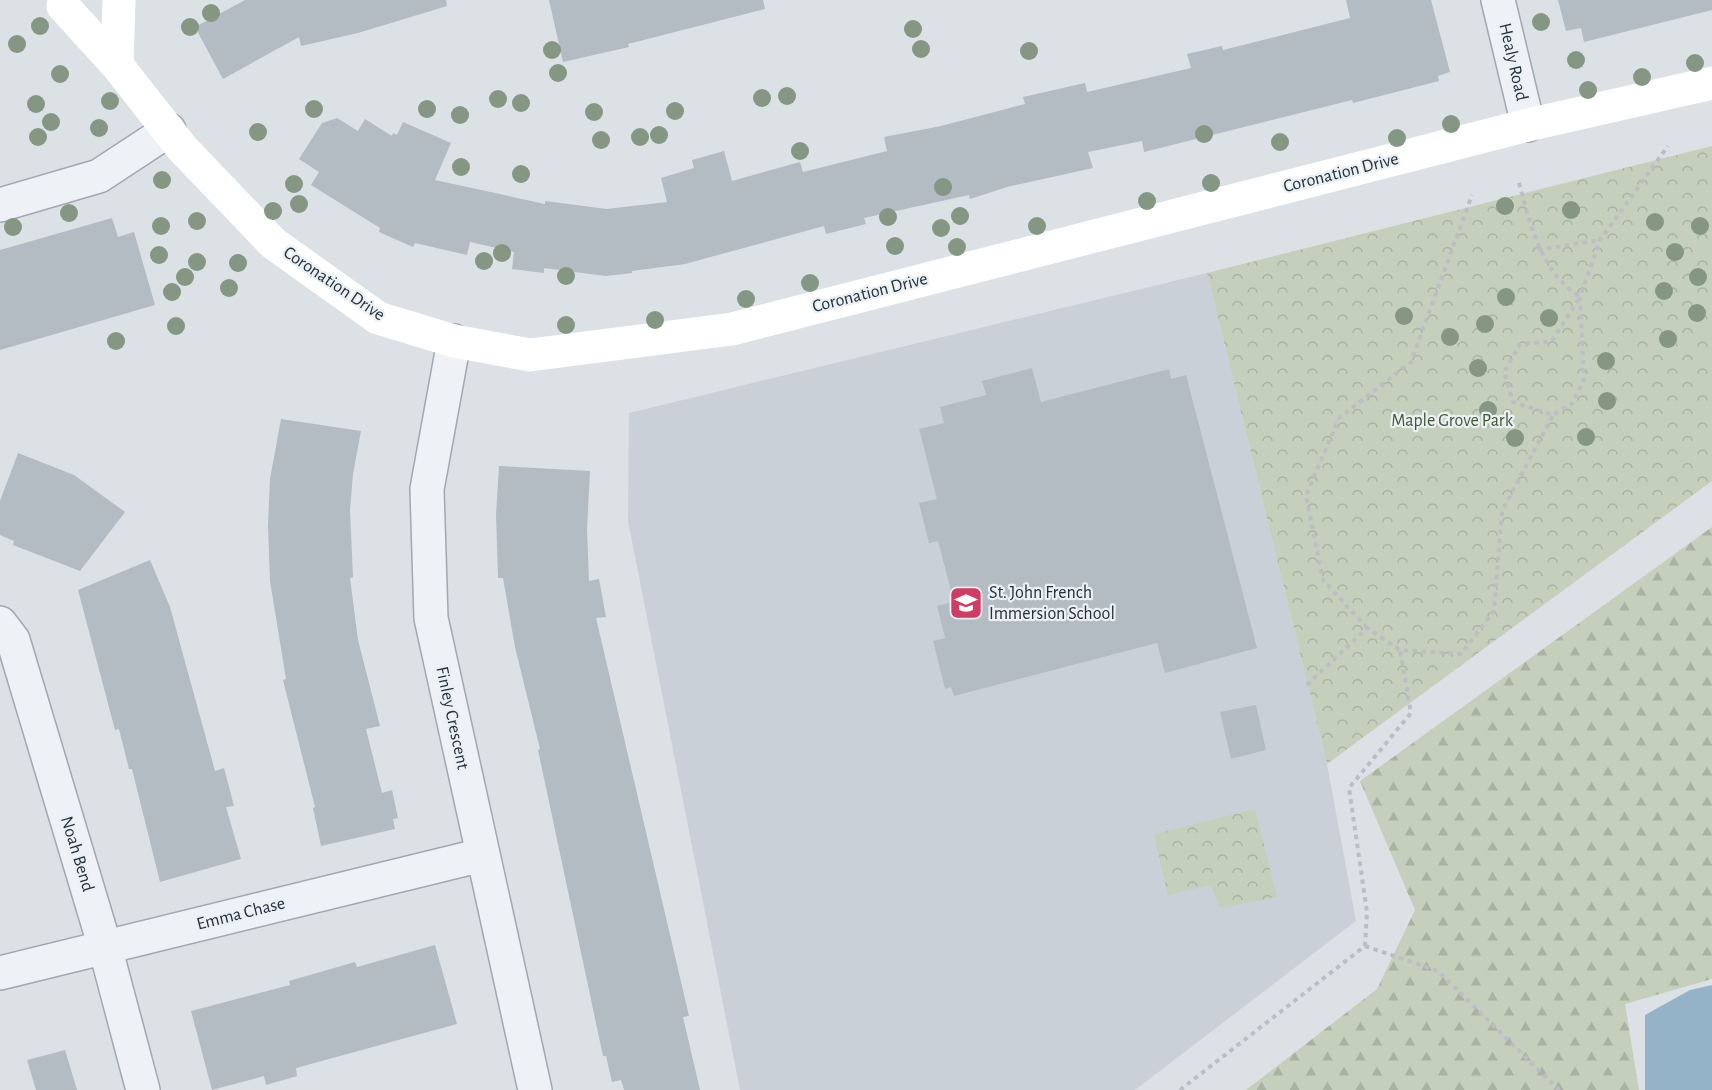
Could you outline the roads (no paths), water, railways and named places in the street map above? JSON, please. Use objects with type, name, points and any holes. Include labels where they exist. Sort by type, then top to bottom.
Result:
[{"type":"street","points":[[55,3],[83,7],[104,0]]},
{"type":"street","points":[[117,65],[119,0]]},
{"type":"street","name":"Healy Road","points":[[1498,0],[1528,125]]},
{"type":"street","name":"Coronation Drive","points":[[55,3],[117,65],[182,148],[273,243],[378,318],[454,341],[530,355],[732,329],[1528,125],[1712,83]]},
{"type":"street","points":[[0,205],[99,176],[169,130]]},
{"type":"street","name":"Finley Crescent","points":[[454,341],[427,489],[431,618],[535,1090]]},
{"type":"street","name":"Noah Bend","points":[[0,622],[13,640],[105,948],[142,1090]]},
{"type":"street","name":"Emma Chase","points":[[0,973],[482,855]]},
{"type":"water","points":[[1712,985],[1712,1090],[1645,1090],[1645,1015],[1690,990]]},
{"type":"place","name":"St. John French Immersion School","points":[[966,603]]},
{"type":"park label","name":"Maple Grove Park","points":[[1452,421]]}]
